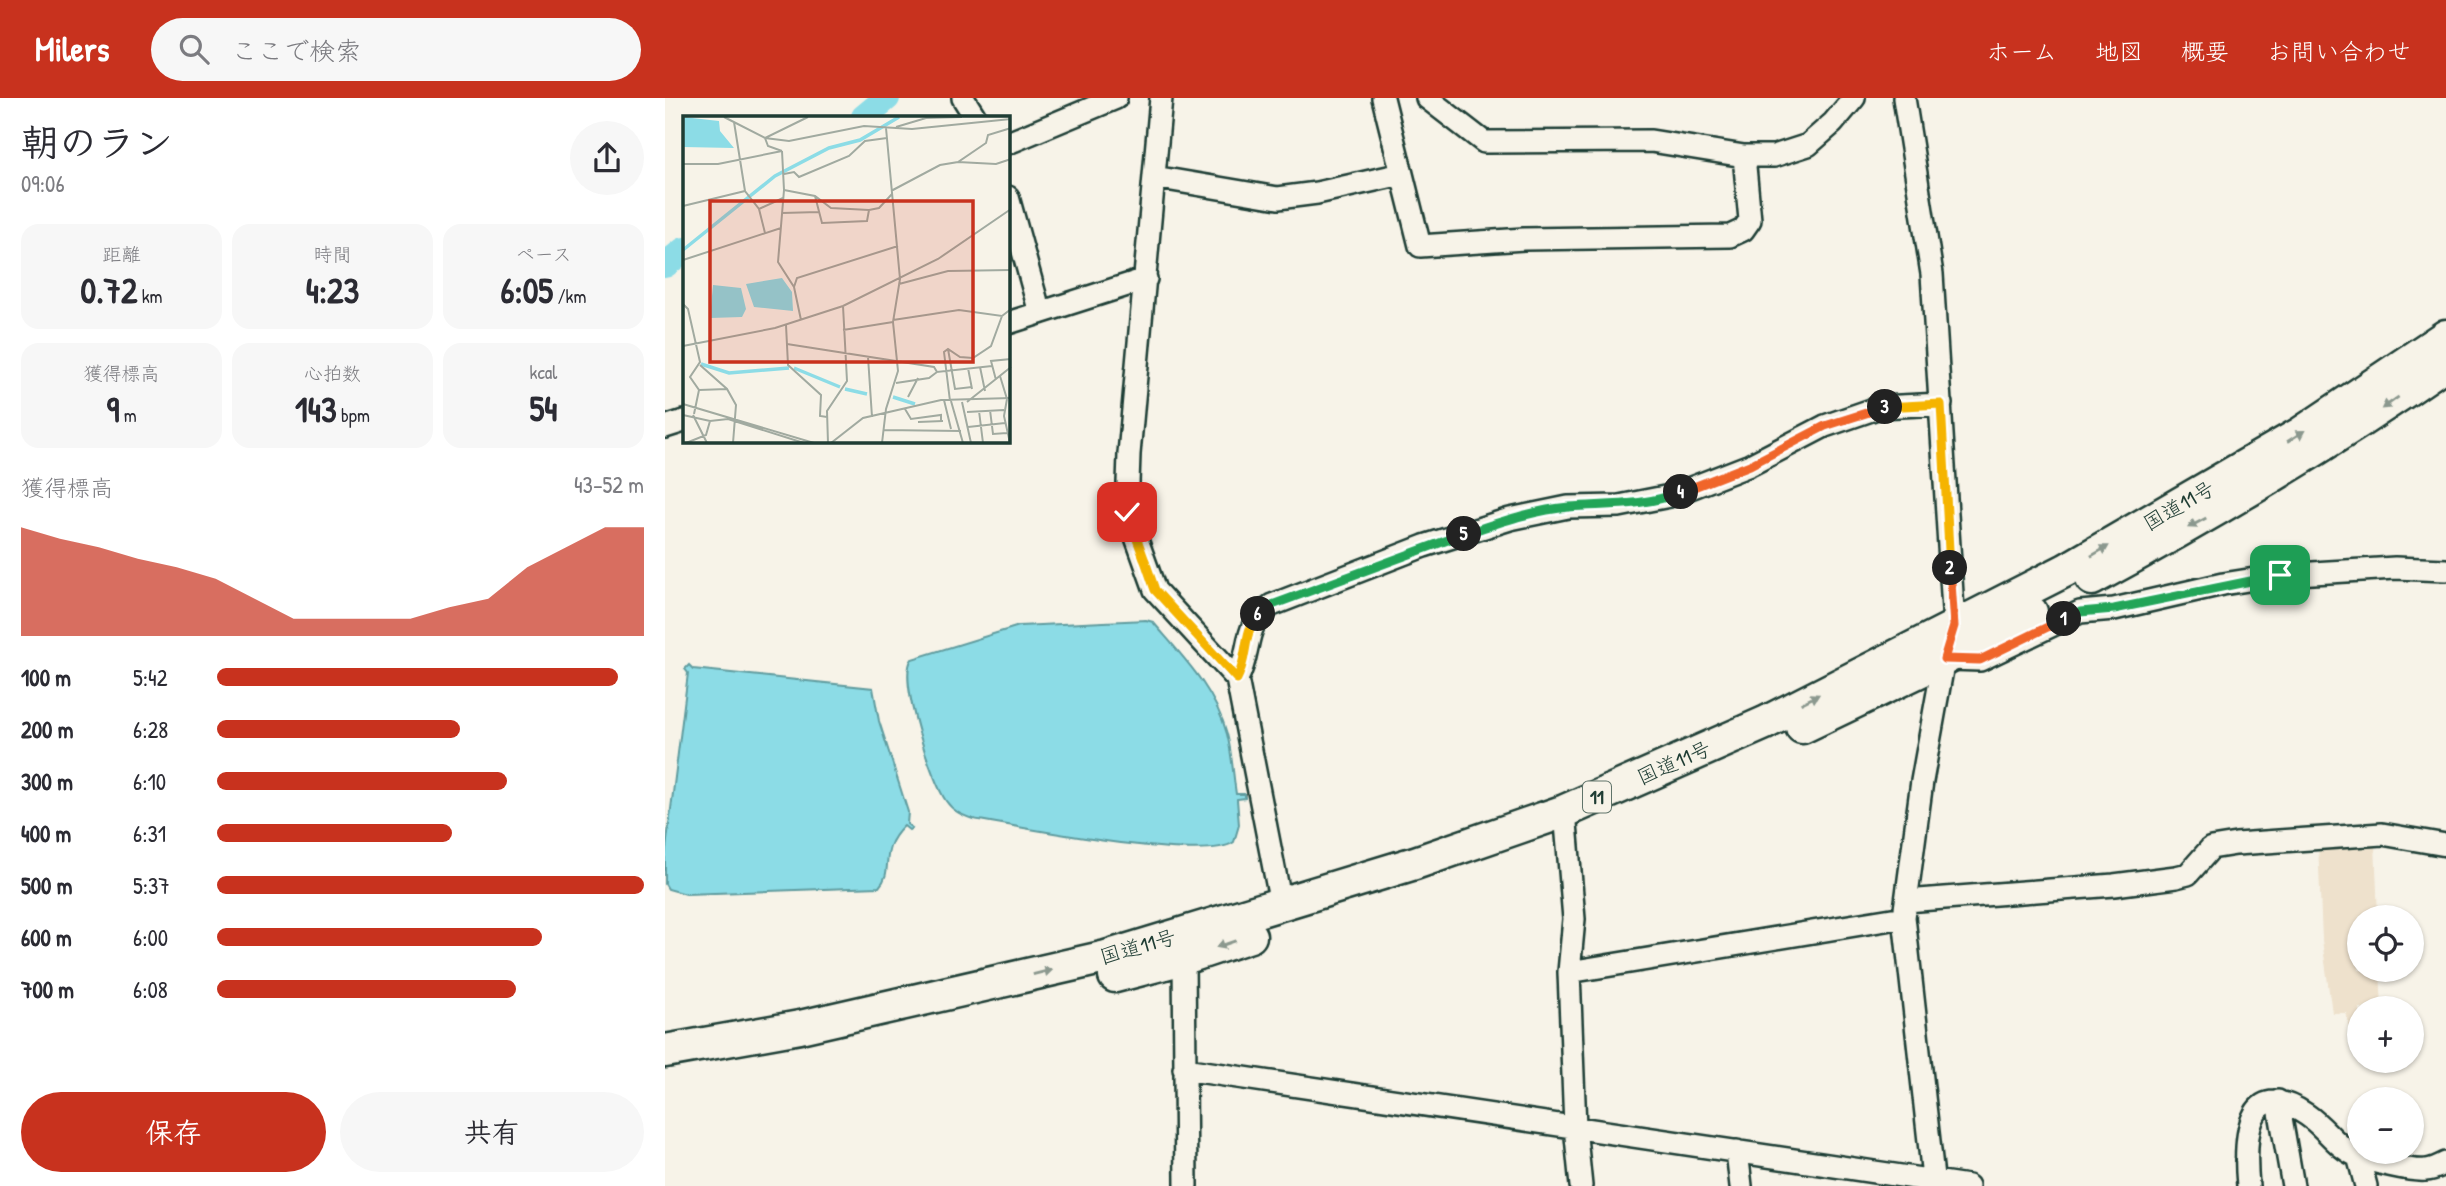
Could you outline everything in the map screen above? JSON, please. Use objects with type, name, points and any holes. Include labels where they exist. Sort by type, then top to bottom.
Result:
[{"type":"highway","name":"国道11号","points":[[665,1051],[800,1027],[1181,947],[1280,904],[1564,819],[1765,723],[2066,570],[2300,434],[2446,336]]},
{"type":"highway","name":"国道11号","points":[[665,1071],[1046,994],[1564,819],[1754,750],[1944,659],[2207,517],[2354,428],[2446,363]]},
{"type":"street","points":[[963,98],[974,116]]},
{"type":"street","points":[[1010,142],[1116,98]]},
{"type":"street","points":[[1161,98],[1129,454],[1127,512],[1155,590],[1237,679],[1280,904]]},
{"type":"street","points":[[1383,98],[1420,246],[1524,239],[1730,236],[1743,230],[1750,219],[1744,156]]},
{"type":"street","points":[[1427,98],[1484,142],[1651,141],[1744,156],[1774,156],[1808,145],[1833,123],[1854,98]]},
{"type":"street","points":[[1904,98],[1932,274],[1954,626],[1944,659],[1922,780],[1905,909],[1933,1183]]},
{"type":"street","points":[[1154,177],[1278,198],[1317,193],[1402,174]]},
{"type":"street","points":[[1010,204],[1040,313]]},
{"type":"street","points":[[1010,322],[1146,279]]},
{"type":"street","points":[[1237,679],[1245,663],[1247,637],[1256,616],[1272,605],[1424,546],[1510,519],[1568,507],[1619,506],[1671,496],[1750,465],[1825,426],[1880,407],[1941,404]]},
{"type":"street","points":[[665,427],[683,421]]},
{"type":"street","points":[[1944,659],[1980,660],[2080,612],[2114,609],[2223,584],[2280,575],[2395,568],[2446,570]]},
{"type":"street","points":[[1564,819],[1574,919],[1569,972],[1575,1127],[1581,1186]]},
{"type":"street","points":[[1569,972],[1905,909],[2176,877],[2188,874],[2211,848],[2236,844],[2382,834],[2446,845]]},
{"type":"street","points":[[1181,947],[1186,1186]]},
{"type":"street","points":[[1184,1069],[1737,1151],[1933,1183],[1968,1186]]},
{"type":"street","points":[[2278,1101],[2293,1186]]},
{"type":"street","points":[[2248,1186],[2249,1122],[2265,1103],[2278,1101],[2307,1115],[2347,1150]]},
{"type":"street","points":[[1737,1151],[1741,1186]]},
{"type":"street","points":[[2394,1164],[2425,1171],[2446,1163]]},
{"type":"street","points":[[2360,1164],[2365,1186]]},
{"type":"shaded area","points":[[2318,843],[2375,843],[2378,905],[2347,905],[2347,982],[2381,982],[2381,996],[2347,996],[2347,1017],[2346,1013],[2332,1013],[2322,940]]},
{"type":"water","points":[[1146,620],[1153,622],[1186,661],[1206,688],[1222,718],[1230,749],[1236,794],[1245,794],[1245,798],[1237,799],[1239,825],[1234,842],[1216,848],[1187,849],[1109,841],[973,819],[951,807],[940,790],[918,730],[909,686],[912,659],[1019,626]]},
{"type":"water","points":[[689,665],[693,669],[873,688],[879,721],[908,812],[907,824],[912,828],[909,830],[904,826],[896,835],[888,852],[884,881],[879,887],[686,894],[668,889],[665,884],[665,857],[688,673],[685,669]]},
{"type":"waterway","points":[[865,116],[887,98]]},
{"type":"waterway","points":[[665,265],[683,251]]},
{"type":"route","points":[[1127,512],[1155,590],[1237,679],[1245,663],[1247,637],[1256,616],[1272,605],[1389,562],[1424,546],[1510,519],[1568,507],[1619,506],[1671,496],[1750,465],[1825,426],[1880,407],[1941,404],[1954,626],[1944,659],[1980,660],[2080,612],[2114,609],[2223,584],[2280,575]]}]
